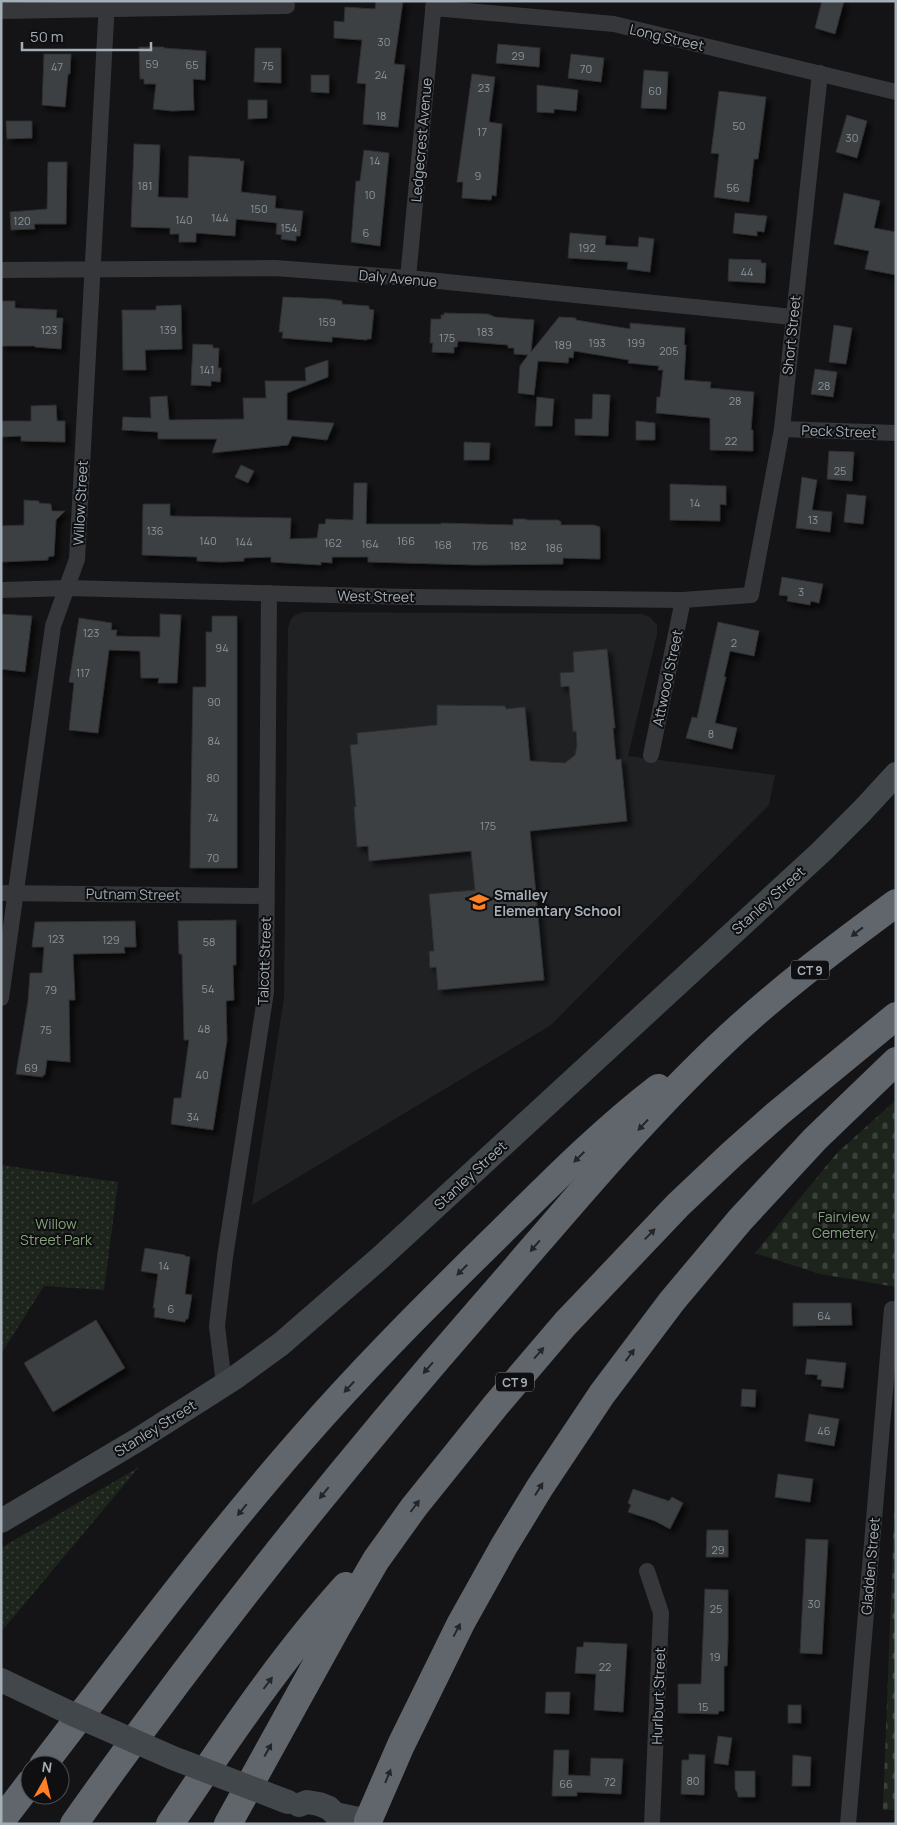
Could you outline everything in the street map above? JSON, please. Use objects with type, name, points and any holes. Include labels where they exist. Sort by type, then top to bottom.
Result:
[{"type":"highway","name":"CT 9","points":[[74,1824],[218,1626],[354,1456],[566,1210],[674,1091],[726,1040],[796,981],[896,903]]},
{"type":"highway","name":"CT 9","points":[[228,1824],[337,1627],[389,1541],[446,1466],[539,1353],[647,1237],[732,1154],[827,1072],[896,1016]]},
{"type":"highway","points":[[52,1755],[222,1534],[301,1440],[356,1380],[487,1246],[612,1126],[672,1077],[726,1040]]},
{"type":"highway","points":[[372,1823],[401,1745],[461,1623],[525,1512],[592,1408],[672,1301],[740,1220],[815,1139],[896,1061]]},
{"type":"highway","points":[[170,1824],[243,1717],[295,1646],[341,1592],[389,1541]]},
{"type":"highway","points":[[1,1821],[20,1796]]},
{"type":"main road","name":"Stanley Street","points":[[1,1521],[139,1439],[224,1384],[281,1344],[381,1257],[821,852],[867,807],[896,774]]},
{"type":"main road","points":[[1,1680],[145,1746],[294,1804],[308,1802],[318,1804],[329,1808],[335,1814],[372,1823]]},
{"type":"street","points":[[1,11],[107,5],[287,6]]},
{"type":"street","name":"Willow Street","points":[[1,998],[9,893],[53,626],[77,559],[107,5]]},
{"type":"street","name":"Long Street","points":[[434,5],[614,24],[896,92]]},
{"type":"street","name":"Ledgecrest Avenue","points":[[408,278],[434,5]]},
{"type":"street","name":"Short Street","points":[[751,595],[782,429],[820,73]]},
{"type":"street","name":"Daly Avenue","points":[[1,270],[275,268],[408,278],[793,317]]},
{"type":"street","name":"Peck Street","points":[[782,429],[896,433]]},
{"type":"street","name":"West Street","points":[[1,590],[68,588],[409,597],[684,600],[751,595]]},
{"type":"street","name":"Talcott Street","points":[[224,1384],[217,1326],[226,1248],[266,992],[269,593]]},
{"type":"street","name":"Attwood Street","points":[[651,755],[684,600]]},
{"type":"street","name":"Putnam Street","points":[[9,893],[266,896]]},
{"type":"street","name":"Gladden Street","points":[[848,1824],[892,1309]]},
{"type":"street","name":"Hurlburt Street","points":[[647,1571],[661,1613],[652,1824]]},
{"type":"shaded area","name":"Smalley Elementary School","points":[[304,612],[642,614],[650,617],[657,625],[657,634],[628,756],[775,775],[769,805],[551,1025],[252,1205],[284,998],[288,628],[291,619],[295,615]]},
{"type":"green space","name":"Fairview Cemetery","points":[[896,1100],[896,1287],[820,1274],[755,1253],[837,1153]]},
{"type":"green space","name":"Willow Street Park","points":[[1,1165],[118,1182],[104,1290],[44,1286],[1,1354]]},
{"type":"green space","points":[[896,1461],[896,1810],[883,1810]]},
{"type":"green space","points":[[139,1467],[1,1632],[1,1548]]},
{"type":"building","points":[[376,1],[403,1],[394,64],[405,65],[398,127],[363,124],[366,84],[357,83],[362,40],[334,38],[334,21],[344,22],[345,7],[375,9]]},
{"type":"building","points":[[822,1],[844,1],[835,34],[815,28]]},
{"type":"building","points":[[498,44],[540,48],[539,67],[496,63]]},
{"type":"building","points":[[139,47],[206,51],[205,80],[193,79],[194,110],[172,111],[153,109],[156,84],[144,84],[144,79],[140,79]]},
{"type":"building","points":[[255,48],[281,48],[281,83],[254,82]]},
{"type":"building","points":[[44,54],[71,54],[65,107],[42,105]]},
{"type":"building","points":[[571,54],[604,58],[601,82],[568,78]]},
{"type":"building","points":[[644,70],[668,72],[666,109],[641,108]]},
{"type":"building","points":[[472,74],[495,77],[489,122],[502,124],[496,196],[492,195],[491,200],[462,198],[463,182],[457,182]]},
{"type":"building","points":[[311,75],[329,75],[329,93],[311,92]]},
{"type":"building","points":[[537,85],[578,90],[576,111],[554,109],[554,113],[537,112]]},
{"type":"building","points":[[719,91],[766,97],[758,159],[754,159],[749,202],[714,197],[719,154],[711,153]]},
{"type":"building","points":[[248,100],[267,100],[267,118],[248,119]]},
{"type":"building","points":[[847,115],[867,121],[857,158],[836,152]]},
{"type":"building","points":[[6,121],[32,121],[32,138],[7,139]]},
{"type":"building","points":[[134,144],[160,145],[158,197],[188,198],[189,156],[240,159],[240,161],[244,161],[241,192],[276,196],[275,208],[303,211],[300,236],[296,236],[296,241],[281,239],[282,235],[276,234],[277,223],[236,219],[235,236],[196,233],[196,242],[179,242],[179,234],[170,234],[170,228],[131,227]]},
{"type":"building","points":[[364,150],[389,153],[380,246],[351,242],[356,181],[360,181]]},
{"type":"building","points":[[48,162],[67,162],[66,224],[34,224],[35,229],[11,230],[10,212],[47,209]]},
{"type":"building","points":[[844,193],[880,201],[874,228],[896,232],[896,275],[865,269],[869,251],[834,244]]},
{"type":"building","points":[[735,213],[767,216],[764,232],[757,231],[757,236],[733,233]]},
{"type":"building","points":[[570,233],[606,236],[605,245],[638,247],[639,237],[654,239],[650,272],[627,269],[628,262],[568,258]]},
{"type":"building","points":[[729,259],[761,260],[761,263],[766,263],[765,283],[728,281]]},
{"type":"building","points":[[283,297],[329,299],[342,301],[342,304],[369,306],[369,309],[374,310],[371,339],[332,337],[332,342],[282,338],[283,332],[279,332]]},
{"type":"building","points":[[1,301],[15,301],[15,308],[57,310],[56,318],[63,318],[61,349],[35,346],[1,346]]},
{"type":"building","points":[[181,305],[182,349],[145,350],[146,370],[123,370],[122,310],[156,310],[156,306]]},
{"type":"building","points":[[444,313],[488,314],[495,317],[534,320],[531,352],[559,317],[576,318],[576,320],[630,329],[630,323],[685,328],[684,380],[711,382],[710,388],[754,392],[751,430],[753,430],[753,451],[710,450],[710,418],[656,413],[657,397],[660,397],[663,370],[658,370],[659,366],[628,363],[629,360],[574,351],[573,358],[569,357],[568,363],[538,361],[534,395],[518,393],[520,366],[528,355],[514,354],[514,348],[508,348],[508,345],[458,341],[457,347],[454,347],[454,353],[432,352],[433,343],[430,343],[431,319],[441,319],[441,315],[444,315]]},
{"type":"building","points":[[834,325],[852,328],[846,364],[829,362]]},
{"type":"building","points":[[193,344],[213,345],[213,348],[219,348],[218,368],[221,368],[220,382],[211,381],[211,386],[191,385]]},
{"type":"building","points":[[328,360],[328,377],[287,393],[287,420],[334,423],[327,440],[292,436],[288,445],[212,453],[217,439],[158,439],[158,432],[122,430],[123,417],[151,418],[150,397],[167,396],[169,420],[244,419],[243,398],[266,398],[265,381],[306,381],[305,368]]},
{"type":"building","points":[[815,369],[837,372],[833,397],[811,394]]},
{"type":"building","points":[[593,394],[610,395],[608,436],[575,435],[575,419],[592,419]]},
{"type":"building","points":[[537,397],[554,399],[552,426],[535,426]]},
{"type":"building","points":[[56,405],[57,421],[65,421],[65,442],[21,441],[21,436],[1,437],[1,421],[31,421],[31,406]]},
{"type":"building","points":[[636,421],[655,423],[655,440],[636,440]]},
{"type":"building","points":[[464,442],[490,443],[489,460],[464,460]]},
{"type":"building","points":[[829,451],[854,452],[852,481],[827,479]]},
{"type":"building","points":[[241,465],[254,471],[248,483],[235,477]]},
{"type":"building","points":[[802,477],[817,480],[812,510],[832,512],[830,532],[796,528]]},
{"type":"building","points":[[354,483],[367,483],[366,524],[441,523],[513,525],[513,519],[526,519],[558,520],[561,522],[561,525],[594,525],[600,527],[600,559],[563,558],[563,564],[477,565],[368,562],[368,557],[332,557],[332,563],[321,562],[321,565],[271,562],[271,557],[244,558],[244,561],[221,562],[197,561],[197,557],[142,555],[143,504],[170,504],[170,516],[291,518],[290,539],[317,538],[319,524],[325,524],[326,519],[353,520]]},
{"type":"building","points":[[670,484],[726,486],[726,505],[720,504],[720,521],[670,520]]},
{"type":"building","points":[[847,494],[866,496],[863,524],[844,522]]},
{"type":"building","points":[[24,500],[51,504],[52,511],[65,511],[56,520],[54,556],[48,557],[48,560],[1,562],[1,526],[24,525]]},
{"type":"building","points":[[782,577],[823,584],[819,603],[811,601],[810,605],[787,601],[788,596],[779,595]]},
{"type":"building","points":[[1,614],[32,616],[25,672],[1,669]]},
{"type":"building","points":[[160,614],[181,615],[177,683],[158,683],[159,678],[141,678],[140,651],[109,650],[98,733],[69,730],[74,683],[69,682],[79,618],[112,623],[111,630],[117,630],[116,636],[160,637]]},
{"type":"building","points":[[212,616],[237,616],[237,868],[190,868],[193,687],[206,687],[206,632],[212,632]]},
{"type":"building","points":[[718,622],[759,631],[754,656],[730,651],[724,677],[726,677],[715,723],[737,728],[732,749],[686,738],[692,717],[697,718]]},
{"type":"building","points":[[607,649],[615,728],[613,728],[616,760],[621,759],[627,821],[530,831],[544,980],[438,990],[436,967],[430,968],[429,951],[434,951],[429,894],[475,890],[471,851],[369,861],[368,846],[357,847],[354,807],[356,807],[350,745],[358,744],[357,733],[437,725],[437,705],[505,706],[506,709],[525,707],[530,761],[565,763],[575,755],[577,746],[576,731],[573,732],[569,686],[561,687],[560,673],[574,672],[573,652]]},
{"type":"building","points":[[236,920],[236,965],[233,965],[234,1000],[226,1001],[227,1040],[213,1130],[171,1124],[174,1098],[181,1098],[189,1040],[184,1040],[182,954],[179,954],[178,921]]},
{"type":"building","points":[[135,921],[136,947],[124,947],[125,953],[73,954],[75,1000],[69,1000],[70,1062],[47,1060],[43,1077],[16,1074],[28,1001],[30,973],[42,973],[44,947],[32,947],[35,922]]},
{"type":"building","points":[[145,1248],[190,1257],[185,1294],[192,1295],[188,1319],[185,1322],[154,1317],[155,1308],[153,1308],[158,1274],[141,1271]]},
{"type":"building","points":[[793,1303],[851,1303],[852,1325],[793,1326]]},
{"type":"building","points":[[96,1320],[125,1368],[53,1412],[24,1363]]},
{"type":"building","points":[[807,1359],[846,1363],[843,1388],[821,1386],[822,1380],[817,1379],[818,1375],[805,1374]]},
{"type":"building","points":[[742,1389],[756,1390],[755,1407],[741,1406]]},
{"type":"building","points":[[809,1414],[839,1419],[834,1446],[805,1441]]},
{"type":"building","points":[[778,1474],[813,1479],[810,1502],[775,1497]]},
{"type":"building","points":[[633,1489],[669,1501],[672,1497],[683,1503],[670,1529],[655,1521],[628,1512],[631,1505],[628,1503]]},
{"type":"building","points":[[707,1530],[728,1530],[728,1557],[706,1557]]},
{"type":"building","points":[[806,1539],[828,1540],[822,1654],[800,1653]]},
{"type":"building","points":[[705,1589],[728,1590],[728,1638],[727,1666],[724,1666],[724,1711],[719,1711],[718,1714],[678,1713],[678,1684],[701,1684]]},
{"type":"building","points":[[584,1642],[627,1644],[623,1712],[594,1710],[596,1674],[575,1673],[577,1647],[583,1647]]},
{"type":"building","points":[[546,1692],[570,1692],[569,1714],[545,1713]]},
{"type":"building","points":[[788,1705],[801,1705],[801,1723],[788,1723]]},
{"type":"building","points":[[718,1736],[732,1738],[728,1765],[714,1763]]},
{"type":"building","points":[[554,1750],[569,1750],[568,1775],[590,1776],[591,1758],[623,1759],[621,1794],[577,1792],[577,1796],[552,1796]]},
{"type":"building","points":[[689,1754],[705,1755],[704,1795],[681,1794],[682,1760],[689,1760]]},
{"type":"building","points":[[793,1755],[811,1757],[810,1786],[792,1786]]},
{"type":"building","points":[[735,1771],[755,1771],[755,1797],[738,1797],[735,1789]]},
{"type":"place","name":"Smalley Elementary School","points":[[479,902]]}]
